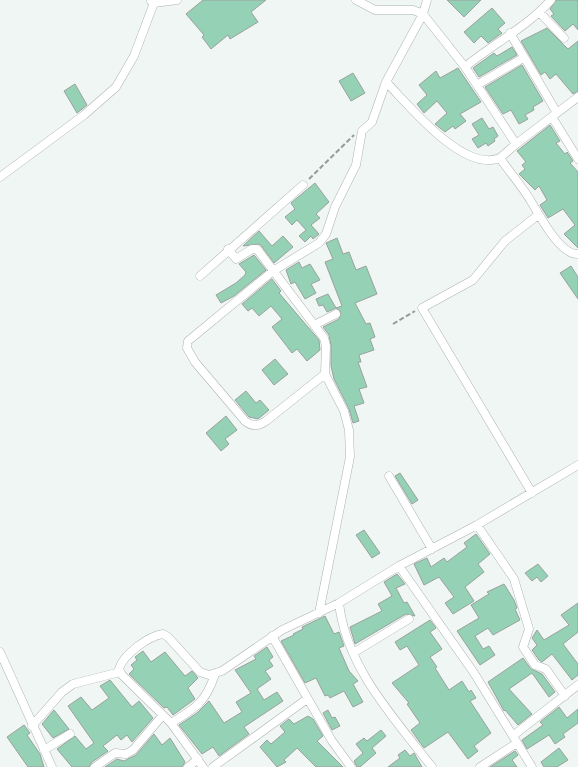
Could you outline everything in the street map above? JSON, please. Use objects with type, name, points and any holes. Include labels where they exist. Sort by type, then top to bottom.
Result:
[{"type":"street","points":[[0,177],[84,115],[116,87],[134,56],[153,1],[177,0]]},
{"type":"street","points":[[356,0],[375,10],[419,12],[465,67],[516,144]]},
{"type":"street","points":[[325,374],[262,424],[252,425],[245,421],[189,353],[188,341],[274,271],[319,243],[326,234],[335,207],[356,165],[363,129],[372,122],[386,82],[419,12],[427,0]]},
{"type":"street","points":[[465,67],[540,13],[551,0]]},
{"type":"street","points":[[540,13],[564,38]]},
{"type":"street","points":[[510,33],[578,159]]},
{"type":"street","points":[[477,86],[524,58]]},
{"type":"street","points":[[386,82],[458,151],[480,160],[500,158],[578,97]]},
{"type":"street","points":[[500,158],[532,203],[538,216],[565,248],[571,253],[578,254]]},
{"type":"street","points":[[200,276],[228,249],[302,185]]},
{"type":"street","points":[[532,493],[422,308],[473,280],[505,242],[538,216]]},
{"type":"street","points":[[228,249],[238,259],[256,248],[324,338],[326,346],[325,374],[344,411],[349,430],[350,448],[322,612]]},
{"type":"street","points":[[314,325],[336,314]]},
{"type":"street","points":[[204,767],[171,723],[125,681],[120,672],[120,664],[125,657],[161,634],[168,637],[200,672],[209,675],[215,674],[272,636],[338,604],[399,566],[477,525],[578,465]]},
{"type":"street","points":[[389,476],[432,549]]},
{"type":"street","points":[[477,525],[514,579],[530,629],[523,647],[535,665],[546,669],[565,696]]},
{"type":"street","points":[[399,566],[474,672],[532,767]]},
{"type":"street","points":[[338,604],[342,628],[353,653],[377,694],[432,767]]},
{"type":"street","points":[[353,653],[410,619]]},
{"type":"street","points":[[272,636],[332,741],[351,767]]},
{"type":"street","points":[[0,652],[52,767]]},
{"type":"street","points":[[32,726],[62,692],[73,684],[120,672]]},
{"type":"street","points":[[171,723],[191,711],[205,699],[215,674]]},
{"type":"street","points":[[480,767],[578,685]]},
{"type":"street","points":[[213,767],[307,699]]},
{"type":"street","points":[[95,767],[115,753],[126,754],[133,750],[163,715]]},
{"type":"street","points":[[44,750],[70,734]]},
{"type":"street","points":[[188,767],[198,758]]},
{"type":"path","points":[[302,185],[363,129]]},
{"type":"path","points":[[393,324],[422,308]]},
{"type":"building","points":[[203,0],[266,0],[251,12],[258,22],[230,39],[228,35],[211,49],[202,37],[204,35],[186,14]]},
{"type":"building","points":[[447,0],[481,0],[464,17]]},
{"type":"building","points":[[556,0],[578,0],[578,30],[573,24],[565,31],[551,16],[554,14],[550,9]]},
{"type":"building","points":[[492,8],[505,23],[498,29],[502,33],[488,43],[481,36],[474,43],[464,32]]},
{"type":"building","points":[[547,28],[568,49],[578,41],[578,91],[573,94],[556,74],[550,79],[545,72],[541,75],[521,41]]},
{"type":"building","points":[[512,47],[517,55],[479,77],[473,68],[494,53],[497,56]]},
{"type":"building","points":[[522,65],[543,101],[533,107],[534,110],[525,115],[528,119],[519,124],[511,110],[503,114],[485,87]]},
{"type":"building","points":[[458,68],[481,102],[460,114],[466,121],[455,129],[453,126],[445,132],[435,124],[447,113],[437,101],[424,113],[417,104],[427,95],[419,85],[436,71],[440,78]]},
{"type":"building","points":[[353,73],[365,93],[351,101],[339,81]]},
{"type":"building","points":[[75,84],[87,105],[77,113],[64,91]]},
{"type":"building","points":[[482,118],[489,129],[493,127],[498,136],[488,146],[486,143],[478,148],[472,139],[479,135],[472,124]]},
{"type":"building","points":[[550,125],[560,141],[556,143],[565,154],[567,152],[573,161],[570,163],[578,172],[578,248],[564,234],[575,225],[563,209],[548,218],[540,205],[547,200],[539,186],[535,190],[519,174],[525,169],[522,165],[526,162],[517,151]]},
{"type":"building","points":[[315,183],[329,202],[316,214],[320,218],[311,225],[319,234],[313,239],[311,236],[305,242],[299,236],[306,230],[297,220],[292,225],[285,217],[295,209],[291,203]]},
{"type":"building","points":[[259,231],[272,246],[283,236],[293,247],[274,263],[260,244],[243,246]]},
{"type":"building","points":[[337,238],[343,254],[349,252],[356,270],[366,266],[377,294],[355,303],[366,324],[370,323],[375,337],[370,339],[374,350],[359,355],[361,362],[358,362],[367,387],[359,389],[364,403],[354,406],[359,421],[353,423],[349,409],[334,379],[331,366],[329,335],[323,327],[339,319],[341,312],[336,308],[342,306],[325,262],[333,259],[326,243]]},
{"type":"building","points":[[254,255],[266,270],[234,296],[221,303],[216,295],[245,275],[246,272],[239,264]]},
{"type":"building","points":[[299,262],[302,268],[310,264],[320,280],[311,284],[316,293],[305,299],[295,282],[291,284],[286,270]]},
{"type":"building","points":[[571,266],[578,277],[578,299],[560,273]]},
{"type":"building","points":[[272,279],[281,291],[279,293],[319,340],[320,350],[307,361],[297,349],[292,353],[272,327],[282,319],[271,306],[259,316],[252,308],[248,311],[242,304]]},
{"type":"building","points":[[328,294],[336,308],[327,312],[323,305],[319,306],[316,299]]},
{"type":"building","points":[[275,359],[288,374],[274,385],[262,370]]},
{"type":"building","points":[[246,391],[256,403],[260,400],[269,410],[258,419],[249,417],[235,400]]},
{"type":"building","points":[[226,416],[237,430],[225,439],[229,444],[221,451],[206,433]]},
{"type":"building","points":[[400,473],[418,500],[412,504],[395,476]]},
{"type":"building","points":[[364,530],[380,553],[372,558],[356,535]]},
{"type":"building","points":[[476,534],[490,554],[478,564],[484,572],[465,587],[474,601],[453,614],[445,603],[454,597],[439,577],[424,585],[414,564],[427,558],[431,567],[444,558],[447,562],[467,547],[464,543]]},
{"type":"building","points":[[538,564],[548,576],[541,582],[537,577],[532,581],[525,573]]},
{"type":"building","points":[[397,574],[405,584],[396,588],[404,603],[407,602],[415,616],[406,614],[355,644],[350,627],[382,611],[378,604],[392,596],[384,582]]},
{"type":"building","points":[[504,584],[514,600],[517,608],[515,609],[520,620],[493,635],[488,628],[475,636],[483,649],[489,646],[495,655],[480,665],[457,631],[479,618],[471,605],[489,594],[487,592]]},
{"type":"building","points":[[578,603],[578,632],[563,644],[578,664],[578,675],[572,680],[552,654],[542,662],[539,660],[532,650],[537,645],[532,638],[537,630],[544,640],[569,625],[561,615]]},
{"type":"building","points":[[325,616],[334,634],[339,632],[344,646],[339,648],[349,671],[358,681],[353,684],[363,702],[353,707],[344,691],[330,698],[328,695],[325,696],[316,678],[305,683],[281,641],[303,629],[302,627]]},
{"type":"building","points":[[430,620],[436,628],[430,632],[442,649],[430,657],[437,667],[435,668],[449,690],[462,681],[469,692],[471,690],[476,698],[470,701],[491,733],[474,746],[478,751],[468,759],[448,732],[424,748],[411,730],[420,723],[407,704],[409,703],[392,683],[419,665],[407,646],[400,650],[395,642]]},
{"type":"building","points":[[267,647],[273,657],[269,660],[273,666],[265,671],[271,679],[257,689],[264,700],[277,692],[283,701],[244,727],[249,734],[219,756],[213,747],[202,754],[179,725],[197,713],[209,701],[224,723],[242,712],[236,702],[251,693],[235,670],[256,659],[254,656]]},
{"type":"building","points":[[143,651],[151,662],[165,652],[185,676],[192,671],[198,678],[188,688],[195,699],[173,715],[167,707],[164,708],[129,674],[134,669],[131,665],[137,660],[135,657]]},
{"type":"building","points":[[523,658],[531,669],[542,674],[555,692],[549,697],[532,673],[509,689],[532,714],[518,725],[504,711],[488,682]]},
{"type":"building","points":[[110,680],[132,707],[139,701],[153,718],[132,742],[127,735],[121,740],[117,735],[103,746],[108,751],[92,762],[89,767],[72,767],[57,749],[75,736],[86,749],[94,743],[68,706],[81,697],[92,710],[109,698],[100,686]]},
{"type":"building","points":[[559,707],[567,718],[578,709],[578,723],[563,734],[565,737],[555,744],[549,735],[527,749],[522,740],[543,725],[540,722]]},
{"type":"building","points":[[54,710],[69,729],[53,738],[42,724]]},
{"type":"building","points":[[328,710],[332,718],[335,717],[340,726],[332,730],[323,713]]},
{"type":"building","points":[[308,716],[313,719],[323,736],[317,741],[343,767],[316,767],[297,748],[284,760],[286,762],[277,767],[260,747],[267,740],[271,744],[285,732],[280,726],[289,719],[294,724]]},
{"type":"building","points":[[24,725],[30,733],[27,735],[40,754],[44,767],[28,767],[7,737]]},
{"type":"building","points":[[381,730],[386,736],[372,748],[376,753],[360,767],[357,767],[354,761],[363,753],[356,744],[364,738],[367,741]]},
{"type":"building","points":[[154,734],[162,745],[170,738],[185,762],[182,767],[105,767],[117,759],[124,761],[136,755]]},
{"type":"building","points":[[559,748],[568,760],[557,767],[544,767],[541,762]]},
{"type":"building","points":[[405,750],[410,756],[414,753],[422,767],[388,767],[400,758],[398,755]]},
{"type":"building","points":[[515,751],[518,755],[512,760],[517,767],[490,767]]}]
